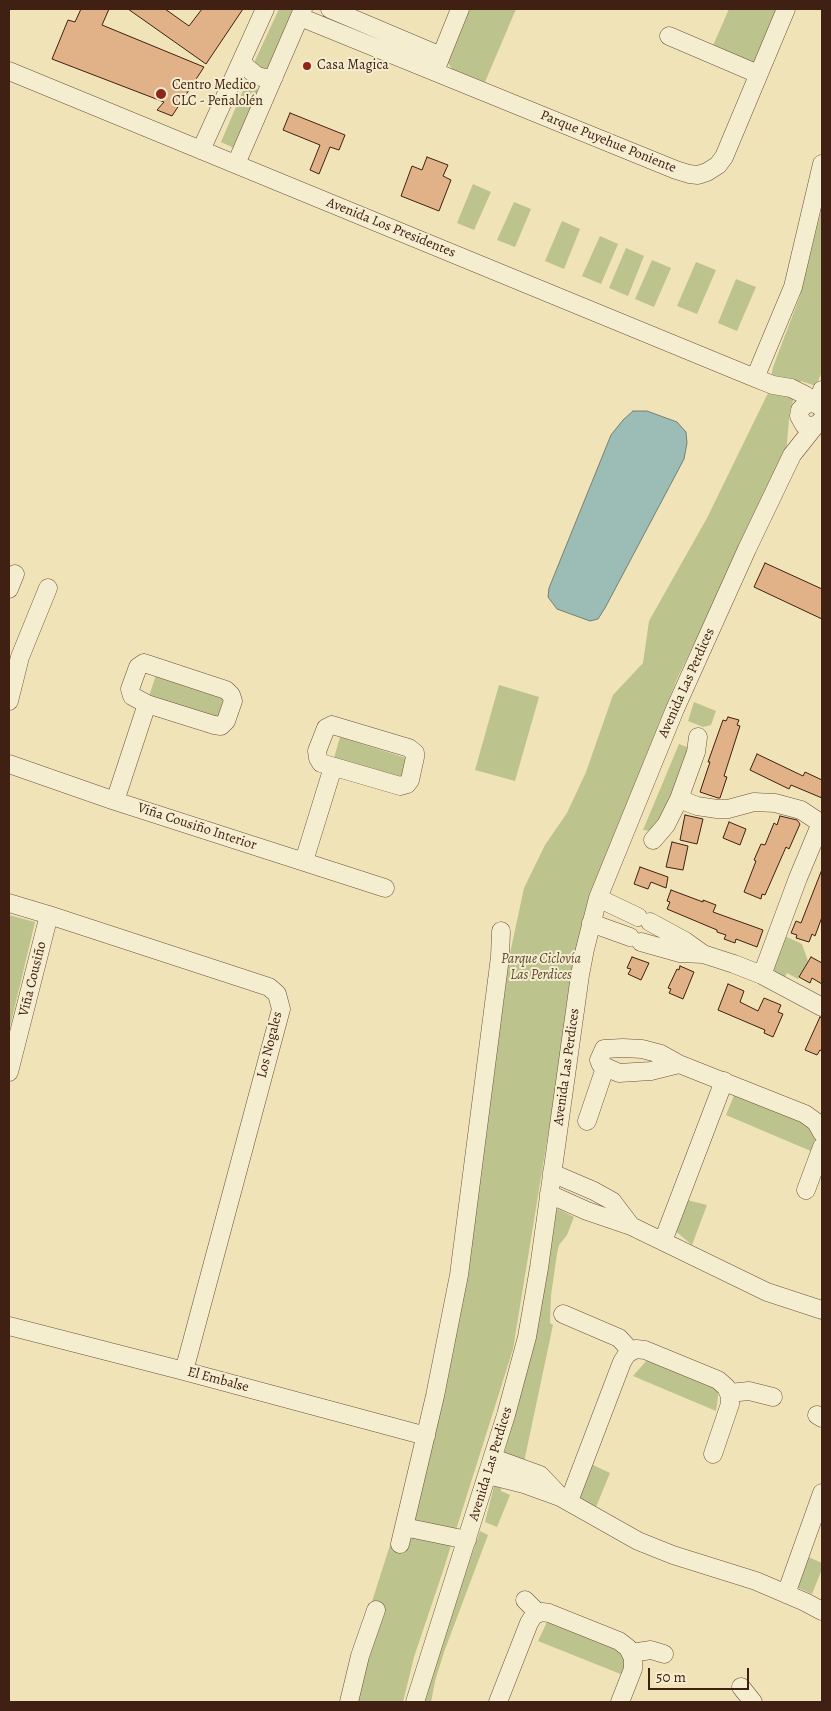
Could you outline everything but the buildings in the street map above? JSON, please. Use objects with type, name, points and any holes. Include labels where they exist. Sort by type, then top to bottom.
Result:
[{"type":"street","points":[[201,150],[265,9]]},
{"type":"street","name":"Parque Puyehue Poniente","points":[[330,9],[438,63],[676,170],[698,175],[718,166],[724,157],[786,9]]},
{"type":"street","points":[[438,63],[460,9]]},
{"type":"street","points":[[236,164],[302,13]]},
{"type":"street","name":"Parque Puyehue Poniente","points":[[302,13],[438,63]]},
{"type":"street","points":[[669,36],[758,74]]},
{"type":"street","points":[[242,60],[246,67],[257,76],[265,78],[274,77]]},
{"type":"street","name":"Avenida Los Presidentes","points":[[9,71],[773,385],[791,399],[816,414]]},
{"type":"street","points":[[756,378],[793,288],[822,164]]},
{"type":"street","name":"Avenida Las Perdices","points":[[415,1702],[488,1475],[527,1337],[580,975],[598,898],[675,709],[747,549],[792,456],[816,414]]},
{"type":"street","points":[[9,701],[20,657],[48,588]]},
{"type":"street","points":[[144,663],[226,690],[231,695],[233,701],[226,721],[222,726],[147,704],[132,696],[130,689],[138,667],[144,663]]},
{"type":"street","points":[[115,801],[147,704]]},
{"type":"street","points":[[332,725],[409,748],[415,753],[416,757],[410,780],[400,786],[333,767],[322,763],[317,751],[326,728],[332,725]]},
{"type":"street","points":[[653,840],[666,825],[679,799],[696,752],[698,737]]},
{"type":"street","name":"Viña Cousiño Interior","points":[[9,764],[115,801],[385,888]]},
{"type":"street","points":[[304,861],[333,767]]},
{"type":"street","points":[[679,799],[697,806],[717,810],[754,802],[775,802],[801,810],[822,823],[798,878],[762,975]]},
{"type":"street","points":[[598,898],[644,920],[703,954]]},
{"type":"street","name":"Los Nogales","points":[[9,903],[49,914],[270,987],[277,994],[281,1009],[184,1371]]},
{"type":"street","name":"Viña Cousiño","points":[[9,1072],[49,914]]},
{"type":"street","points":[[591,923],[636,940],[680,953],[703,954],[734,964],[762,975],[822,1007]]},
{"type":"street","points":[[400,1544],[426,1436],[459,1275],[500,957],[501,931]]},
{"type":"street","points":[[679,1064],[650,1071],[619,1073],[601,1065],[599,1060],[604,1049],[609,1048],[642,1049],[661,1054],[679,1064],[805,1114],[822,1130]]},
{"type":"street","points":[[587,1121],[606,1068]]},
{"type":"street","points":[[663,1241],[724,1081]]},
{"type":"street","points":[[806,1190],[822,1147]]},
{"type":"street","points":[[552,1173],[594,1191],[612,1202],[631,1226]]},
{"type":"street","points":[[549,1194],[606,1218],[631,1226],[718,1270],[767,1292],[822,1310]]},
{"type":"street","points":[[563,1314],[619,1338],[631,1351]]},
{"type":"street","name":"El Embalse","points":[[9,1326],[426,1436]]},
{"type":"street","points":[[564,1499],[622,1362],[631,1351],[645,1350],[718,1380],[726,1387],[729,1393],[730,1404],[713,1454]]},
{"type":"street","points":[[729,1393],[749,1391],[773,1397]]},
{"type":"street","points":[[493,1458],[540,1475],[564,1499]]},
{"type":"street","points":[[488,1475],[541,1490],[564,1499],[638,1541],[673,1555],[756,1581],[822,1611]]},
{"type":"street","points":[[786,1594],[822,1493]]},
{"type":"street","points":[[404,1526],[466,1540]]},
{"type":"street","points":[[525,1600],[538,1613]]},
{"type":"street","points":[[349,1702],[360,1656],[376,1610]]},
{"type":"street","points":[[498,1702],[529,1623],[534,1615],[538,1613],[549,1613],[619,1641],[631,1653],[633,1669],[620,1702]]},
{"type":"street","points":[[631,1653],[651,1650],[664,1654]]},
{"type":"street","points":[[741,1687],[753,1702]]},
{"type":"green space","points":[[279,9],[299,9],[266,76],[253,65]]},
{"type":"green space","points":[[468,9],[516,9],[485,82],[452,69],[448,63]]},
{"type":"green space","points":[[729,9],[777,9],[756,59],[751,64],[711,50]]},
{"type":"green space","points":[[247,81],[258,90],[264,89],[238,150],[221,142]]},
{"type":"green space","points":[[473,184],[491,192],[474,230],[457,223]]},
{"type":"green space","points":[[514,202],[531,209],[515,247],[497,240]]},
{"type":"green space","name":"Parque Ciclovía Las Perdices","points":[[822,207],[822,372],[816,386],[801,381],[790,409],[786,453],[677,679],[601,867],[588,906],[575,969],[513,1349],[414,1657],[403,1702],[343,1702],[360,1639],[437,1398],[466,1276],[509,958],[524,888],[545,845],[567,813],[586,772],[613,695],[643,663],[649,621],[707,518],[768,393],[773,367],[800,296]]},
{"type":"green space","points":[[562,221],[580,229],[564,269],[545,261]]},
{"type":"green space","points":[[600,236],[618,244],[601,284],[582,276]]},
{"type":"green space","points":[[626,248],[644,256],[628,296],[609,288]]},
{"type":"green space","points":[[652,260],[671,268],[654,307],[635,299]]},
{"type":"green space","points":[[696,262],[716,270],[697,314],[677,306]]},
{"type":"green space","points":[[736,279],[756,287],[737,331],[718,323]]},
{"type":"green space","points":[[156,675],[224,697],[218,718],[149,696]]},
{"type":"green space","points":[[499,685],[539,697],[515,781],[475,770]]},
{"type":"green space","points":[[694,702],[716,711],[711,725],[703,727],[688,721]]},
{"type":"green space","points":[[340,737],[409,759],[403,780],[334,758]]},
{"type":"green space","points":[[679,744],[693,752],[664,818],[651,831],[643,830]]},
{"type":"green space","points":[[9,915],[35,922],[9,1031]]},
{"type":"green space","points":[[785,936],[802,944],[808,961],[798,979],[787,973],[784,979],[770,971]]},
{"type":"green space","points":[[735,1093],[806,1122],[817,1137],[813,1152],[726,1115]]},
{"type":"green space","points":[[687,1200],[707,1205],[692,1245],[673,1229]]},
{"type":"green space","points":[[558,1209],[574,1217],[567,1235],[559,1245],[557,1254],[551,1295],[550,1323],[553,1325],[524,1462],[517,1457],[504,1454],[534,1342],[554,1213]]},
{"type":"green space","points":[[647,1360],[719,1389],[716,1411],[633,1376]]},
{"type":"green space","points":[[591,1464],[610,1473],[596,1507],[576,1498]]},
{"type":"green space","points":[[494,1486],[501,1488],[501,1491],[510,1495],[497,1527],[485,1522]]},
{"type":"green space","points":[[480,1531],[488,1535],[444,1652],[431,1702],[424,1702],[429,1678]]},
{"type":"green space","points":[[806,1556],[822,1563],[822,1569],[812,1594],[794,1586]]},
{"type":"green space","points":[[548,1620],[620,1649],[628,1659],[623,1675],[538,1641]]},
{"type":"water","points":[[633,411],[647,411],[677,422],[686,432],[687,443],[684,459],[605,608],[598,619],[590,621],[557,609],[548,597],[549,588],[611,435]]},
{"type":"place","name":"Casa Magica","points":[[307,66]]},
{"type":"place","name":"Centro Medico CLC - Peñalolén","points":[[161,94]]}]
